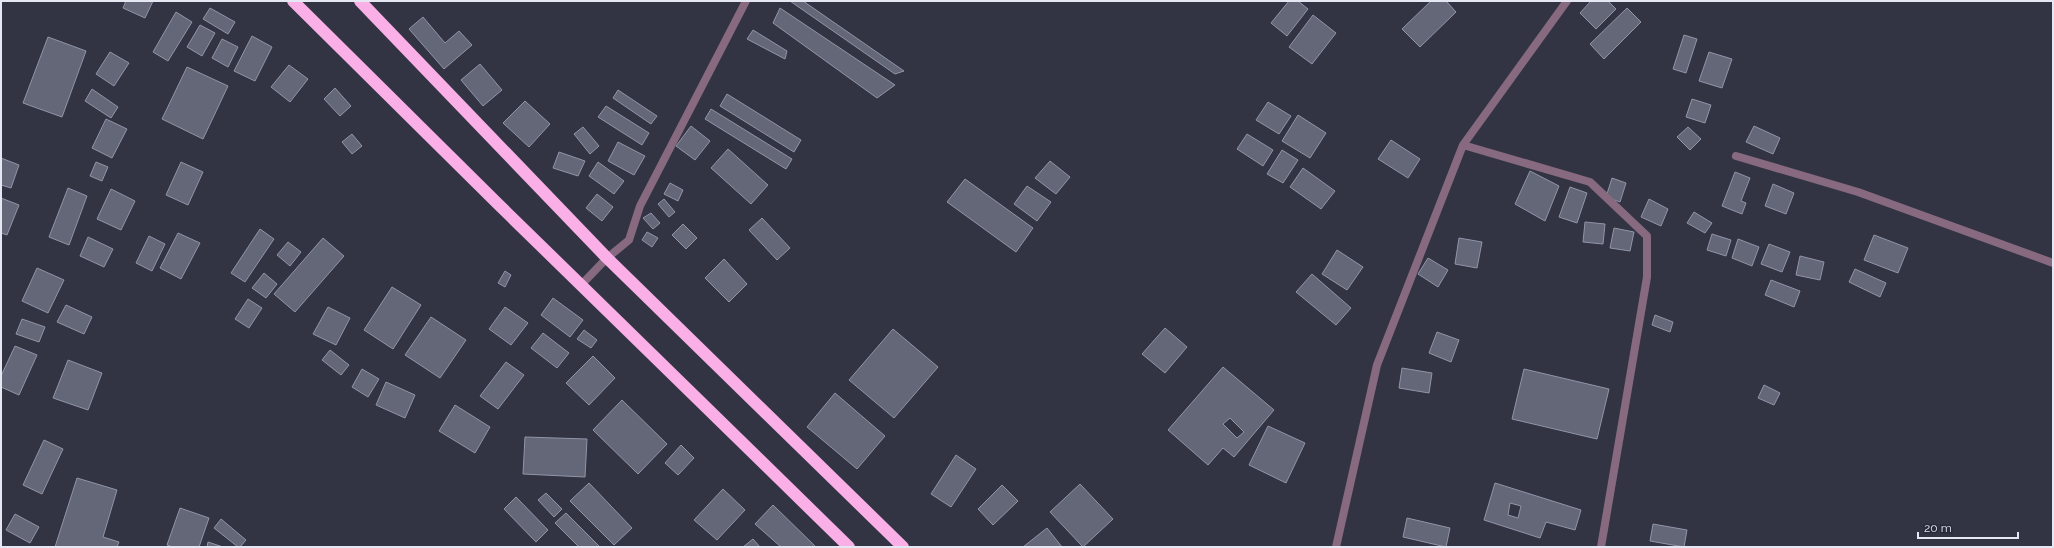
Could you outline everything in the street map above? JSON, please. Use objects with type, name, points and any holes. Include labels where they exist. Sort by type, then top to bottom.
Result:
[{"type":"highway","points":[[293,1],[849,547]]},
{"type":"highway","points":[[360,1],[607,258],[903,547]]},
{"type":"street","points":[[582,286],[607,258],[629,240],[640,206],[746,1]]},
{"type":"street","points":[[1336,547],[1377,365],[1463,145],[1567,1]]},
{"type":"street","points":[[1463,145],[1590,182],[1647,236],[1647,277],[1601,547]]},
{"type":"street","points":[[1736,156],[1858,192],[2053,263]]},
{"type":"building","points":[[126,1],[153,1],[145,18],[123,8]]},
{"type":"building","points":[[790,1],[803,1],[904,71],[895,74]]},
{"type":"building","points":[[1289,1],[1298,1],[1308,9],[1287,36],[1271,23]]},
{"type":"building","points":[[1431,1],[1446,1],[1456,12],[1420,47],[1402,29]]},
{"type":"building","points":[[1591,1],[1608,1],[1616,9],[1596,29],[1580,13]]},
{"type":"building","points":[[210,8],[235,22],[228,34],[203,19]]},
{"type":"building","points":[[780,8],[895,85],[877,98],[773,23]]},
{"type":"building","points":[[1627,8],[1641,22],[1604,59],[1590,44]]},
{"type":"building","points":[[176,12],[192,22],[168,61],[153,52]]},
{"type":"building","points":[[1313,15],[1336,33],[1312,64],[1289,47]]},
{"type":"building","points":[[423,17],[445,43],[459,31],[472,45],[444,69],[409,29]]},
{"type":"building","points":[[200,25],[215,33],[202,56],[187,47]]},
{"type":"building","points":[[753,30],[787,51],[785,59],[747,39]]},
{"type":"building","points":[[1684,35],[1697,39],[1686,73],[1673,69]]},
{"type":"building","points":[[252,36],[272,47],[255,81],[234,71]]},
{"type":"building","points":[[48,37],[86,51],[62,117],[23,103]]},
{"type":"building","points":[[222,39],[238,47],[228,67],[212,58]]},
{"type":"building","points":[[110,52],[129,63],[114,86],[96,74]]},
{"type":"building","points":[[1709,52],[1732,59],[1722,88],[1699,81]]},
{"type":"building","points":[[480,64],[502,90],[483,106],[461,80]]},
{"type":"building","points":[[289,65],[308,79],[290,102],[271,87]]},
{"type":"building","points":[[187,67],[228,86],[203,139],[162,119]]},
{"type":"building","points":[[335,88],[351,106],[340,116],[324,99]]},
{"type":"building","points":[[92,89],[118,107],[111,118],[85,101]]},
{"type":"building","points":[[618,90],[657,116],[651,124],[613,98]]},
{"type":"building","points":[[727,94],[801,140],[794,152],[720,106]]},
{"type":"building","points":[[1692,99],[1711,105],[1705,123],[1686,117]]},
{"type":"building","points":[[525,101],[550,124],[529,147],[503,123]]},
{"type":"building","points":[[1268,102],[1291,116],[1279,134],[1256,120]]},
{"type":"building","points":[[606,106],[649,133],[642,145],[598,117]]},
{"type":"building","points":[[711,109],[792,159],[786,169],[705,119]]},
{"type":"building","points":[[1298,115],[1326,133],[1310,158],[1282,141]]},
{"type":"building","points":[[106,119],[127,129],[112,158],[92,148]]},
{"type":"building","points":[[691,126],[710,141],[695,160],[676,146]]},
{"type":"building","points":[[1754,126],[1780,138],[1773,154],[1746,142]]},
{"type":"building","points":[[583,127],[599,146],[590,154],[574,134]]},
{"type":"building","points":[[1688,127],[1701,139],[1690,150],[1677,137]]},
{"type":"building","points":[[352,134],[362,146],[352,154],[342,142]]},
{"type":"building","points":[[1247,134],[1273,150],[1263,166],[1237,149]]},
{"type":"building","points":[[1391,140],[1420,159],[1408,178],[1378,159]]},
{"type":"building","points":[[618,142],[645,156],[634,175],[608,161]]},
{"type":"building","points":[[728,149],[768,185],[751,204],[711,168]]},
{"type":"building","points":[[1282,150],[1298,160],[1283,183],[1267,174]]},
{"type":"building","points":[[559,152],[585,161],[578,176],[553,168]]},
{"type":"building","points":[[1,158],[19,165],[11,188],[1,185]]},
{"type":"building","points":[[1050,161],[1070,177],[1056,194],[1035,178]]},
{"type":"building","points":[[96,162],[108,167],[102,181],[90,176]]},
{"type":"building","points":[[181,162],[203,172],[188,205],[166,195]]},
{"type":"building","points":[[598,162],[624,181],[614,194],[589,176]]},
{"type":"building","points":[[1303,168],[1335,191],[1321,209],[1290,187]]},
{"type":"building","points":[[1530,171],[1559,186],[1545,221],[1515,204]]},
{"type":"building","points":[[1735,172],[1750,178],[1741,201],[1746,203],[1742,214],[1722,206]]},
{"type":"building","points":[[1612,178],[1626,183],[1620,202],[1606,197]]},
{"type":"building","points":[[965,179],[1033,228],[1016,252],[947,202]]},
{"type":"building","points":[[670,183],[683,190],[678,201],[664,194]]},
{"type":"building","points":[[1773,184],[1794,193],[1786,214],[1765,206]]},
{"type":"building","points":[[1027,186],[1051,202],[1037,221],[1014,204]]},
{"type":"building","points":[[1570,187],[1587,193],[1577,223],[1559,217]]},
{"type":"building","points":[[68,188],[87,196],[69,245],[49,237]]},
{"type":"building","points":[[111,189],[135,201],[121,230],[97,219]]},
{"type":"building","points":[[597,194],[613,207],[602,221],[586,208]]},
{"type":"building","points":[[1,198],[19,205],[7,235],[1,233]]},
{"type":"building","points":[[664,199],[675,212],[669,217],[658,204]]},
{"type":"building","points":[[1649,199],[1668,209],[1661,226],[1641,217]]},
{"type":"building","points":[[1694,212],[1712,223],[1705,233],[1687,223]]},
{"type":"building","points":[[651,213],[660,223],[653,229],[643,218]]},
{"type":"building","points":[[762,218],[790,248],[777,260],[749,230]]},
{"type":"building","points":[[1585,222],[1605,224],[1603,244],[1583,242]]},
{"type":"building","points":[[683,224],[697,238],[686,249],[672,235]]},
{"type":"building","points":[[1614,228],[1634,232],[1630,251],[1610,248]]},
{"type":"building","points":[[260,229],[274,239],[245,282],[231,273]]},
{"type":"building","points":[[647,232],[658,238],[652,247],[642,240]]},
{"type":"building","points":[[178,233],[200,243],[181,279],[160,268]]},
{"type":"building","points":[[1712,234],[1731,240],[1726,256],[1707,250]]},
{"type":"building","points":[[1874,235],[1908,248],[1898,273],[1864,260]]},
{"type":"building","points":[[149,236],[165,244],[152,271],[136,263]]},
{"type":"building","points":[[88,237],[113,249],[104,267],[80,256]]},
{"type":"building","points":[[323,238],[344,256],[295,312],[274,294]]},
{"type":"building","points":[[1459,238],[1482,242],[1477,268],[1455,264]]},
{"type":"building","points":[[1738,239],[1759,247],[1752,266],[1732,258]]},
{"type":"building","points":[[288,242],[301,252],[290,266],[277,255]]},
{"type":"building","points":[[1769,244],[1790,252],[1782,272],[1761,264]]},
{"type":"building","points":[[1337,250],[1363,267],[1347,290],[1322,274]]},
{"type":"building","points":[[1800,256],[1824,262],[1820,280],[1796,275]]},
{"type":"building","points":[[1428,258],[1448,270],[1438,287],[1418,274]]},
{"type":"building","points":[[724,259],[747,284],[729,302],[705,278]]},
{"type":"building","points":[[37,268],[64,280],[48,313],[22,301]]},
{"type":"building","points":[[1855,269],[1886,283],[1880,297],[1849,282]]},
{"type":"building","points":[[505,271],[511,275],[505,287],[498,283]]},
{"type":"building","points":[[264,273],[277,284],[266,298],[252,288]]},
{"type":"building","points":[[1312,274],[1351,308],[1336,325],[1296,292]]},
{"type":"building","points":[[1771,280],[1800,291],[1794,307],[1765,295]]},
{"type":"building","points":[[392,287],[421,305],[393,349],[364,330]]},
{"type":"building","points":[[553,298],[583,320],[570,337],[541,315]]},
{"type":"building","points":[[248,299],[262,308],[249,328],[235,319]]},
{"type":"building","points":[[66,305],[92,317],[84,334],[57,322]]},
{"type":"building","points":[[328,307],[350,318],[336,345],[313,334]]},
{"type":"building","points":[[505,307],[528,323],[511,345],[489,329]]},
{"type":"building","points":[[1655,315],[1673,322],[1670,332],[1652,325]]},
{"type":"building","points":[[431,317],[466,340],[440,378],[405,355]]},
{"type":"building","points":[[22,319],[45,327],[39,342],[16,334]]},
{"type":"building","points":[[1165,328],[1187,347],[1165,373],[1142,354]]},
{"type":"building","points":[[893,329],[938,367],[894,418],[849,380]]},
{"type":"building","points":[[584,330],[597,340],[591,348],[577,339]]},
{"type":"building","points":[[1437,332],[1459,340],[1451,362],[1429,353]]},
{"type":"building","points":[[543,333],[569,353],[557,368],[531,348]]},
{"type":"building","points":[[15,346],[37,355],[19,395],[1,387],[1,376]]},
{"type":"building","points":[[330,350],[349,365],[341,375],[322,360]]},
{"type":"building","points":[[593,356],[615,378],[589,405],[566,383]]},
{"type":"building","points":[[68,360],[102,373],[88,410],[53,398]]},
{"type":"building","points":[[506,362],[524,375],[498,409],[480,396]]},
{"type":"building","points":[[1223,367],[1274,410],[1234,457],[1223,448],[1208,465],[1168,430]],"holes":[[[1230,418],[1244,432],[1237,438],[1223,424]]]},
{"type":"building","points":[[1402,368],[1432,373],[1429,393],[1399,388]]},
{"type":"building","points":[[362,369],[379,379],[368,397],[352,387]]},
{"type":"building","points":[[1524,369],[1609,389],[1597,439],[1512,419]]},
{"type":"building","points":[[386,382],[415,395],[405,418],[376,405]]},
{"type":"building","points":[[1764,385],[1780,393],[1774,405],[1758,398]]},
{"type":"building","points":[[835,393],[885,436],[857,469],[807,427]]},
{"type":"building","points":[[622,400],[667,444],[638,474],[593,430]]},
{"type":"building","points":[[455,405],[490,427],[475,453],[439,431]]},
{"type":"building","points":[[1268,426],[1305,443],[1286,483],[1249,465]]},
{"type":"building","points":[[525,437],[587,439],[585,477],[523,474]]},
{"type":"building","points":[[44,440],[63,449],[42,494],[23,485]]},
{"type":"building","points":[[681,445],[694,458],[678,475],[665,463]]},
{"type":"building","points":[[956,455],[976,469],[951,507],[931,494]]},
{"type":"building","points":[[77,478],[117,490],[103,537],[119,542],[117,547],[55,547]]},
{"type":"building","points":[[589,483],[632,528],[614,545],[570,501]]},
{"type":"building","points":[[1495,483],[1581,510],[1575,530],[1546,522],[1540,538],[1484,520]],"holes":[[[1510,503],[1521,506],[1518,518],[1508,515]]]},
{"type":"building","points":[[1080,484],[1113,519],[1083,547],[1050,512]]},
{"type":"building","points":[[1002,485],[1018,501],[993,525],[978,509]]},
{"type":"building","points":[[723,489],[745,510],[717,540],[694,520]]},
{"type":"building","points":[[546,493],[562,509],[554,517],[538,500]]},
{"type":"building","points":[[516,497],[548,530],[536,542],[504,509]]},
{"type":"building","points":[[773,505],[816,547],[781,547],[755,524]]},
{"type":"building","points":[[180,508],[209,518],[199,547],[173,547],[167,545]]},
{"type":"building","points":[[566,513],[599,546],[598,547],[579,547],[555,523]]},
{"type":"building","points":[[15,514],[39,527],[30,543],[6,530]]},
{"type":"building","points":[[1407,518],[1450,528],[1446,547],[1403,537]]},
{"type":"building","points":[[221,519],[246,540],[240,547],[214,528]]},
{"type":"building","points":[[1653,524],[1687,530],[1684,547],[1650,541]]},
{"type":"building","points":[[1047,528],[1062,547],[1023,547]]},
{"type":"building","points":[[753,539],[760,547],[743,547]]},
{"type":"building","points":[[208,542],[223,547],[207,547]]}]
